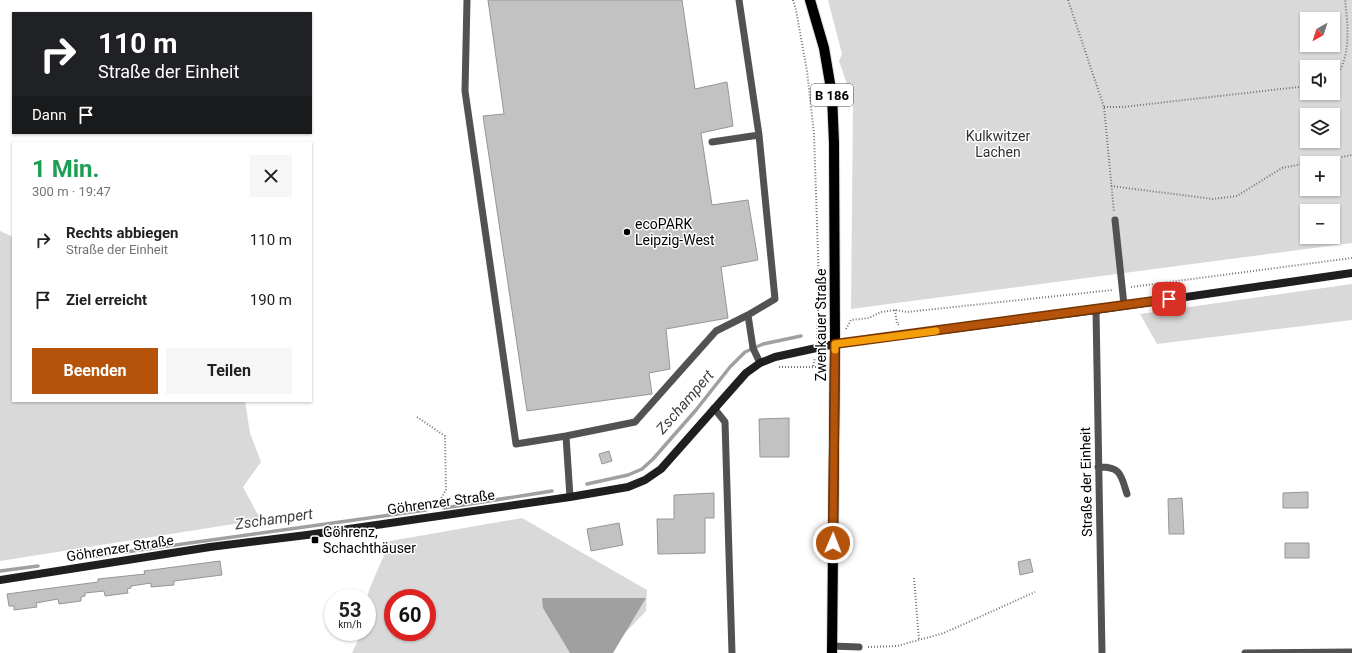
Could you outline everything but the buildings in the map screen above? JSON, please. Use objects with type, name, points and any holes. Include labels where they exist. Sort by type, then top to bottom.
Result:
[{"type":"main road","name":"Zwenkauer Straße","points":[[810,0],[824,48],[832,95],[834,143],[835,344],[832,650]]},
{"type":"street","points":[[835,344],[1096,310],[1352,273]]},
{"type":"street","name":"Göhrenzer Straße","points":[[0,580],[210,547],[307,535],[570,497],[628,487],[645,480],[661,469],[746,373],[760,363],[775,357],[835,344]]},
{"type":"lane","points":[[467,0],[466,91],[516,444],[636,422],[716,331],[775,299],[759,135],[739,0]]},
{"type":"lane","points":[[712,142],[759,135]]},
{"type":"lane","points":[[1115,220],[1124,305]]},
{"type":"lane","name":"Straße der Einheit","points":[[1096,310],[1102,653]]},
{"type":"lane","points":[[748,315],[753,348],[760,363]]},
{"type":"lane","points":[[714,408],[725,422],[732,653]]},
{"type":"lane","points":[[566,436],[570,497]]},
{"type":"lane","points":[[1098,467],[1113,467],[1116,469],[1123,480],[1127,494]]},
{"type":"lane","points":[[832,650],[859,647]]},
{"type":"lane","points":[[1245,653],[1352,652]]},
{"type":"path","points":[[776,367],[813,366],[819,319],[814,134],[807,71],[793,0]]},
{"type":"path","points":[[1068,0],[1104,107],[1115,220]]},
{"type":"path","points":[[1340,72],[1342,70],[1349,46],[1345,0]]},
{"type":"path","points":[[1104,107],[1123,107],[1300,87]]},
{"type":"path","points":[[1340,157],[1352,155]]},
{"type":"path","points":[[1111,186],[1213,199],[1237,196],[1282,168],[1300,165]]},
{"type":"path","points":[[851,320],[869,318],[881,312],[895,310],[907,312],[1122,288],[1352,258]]},
{"type":"path","points":[[895,310],[897,324],[901,326]]},
{"type":"path","points":[[417,417],[445,436],[446,490],[437,504],[435,516]]},
{"type":"path","points":[[914,578],[918,640]]},
{"type":"path","points":[[859,647],[897,646],[944,633],[1035,592]]},
{"type":"green space","name":"Kulkwitzer Lachen","points":[[828,0],[1352,0],[1352,243],[851,309],[853,102],[839,61],[842,54]]},
{"type":"green space","points":[[0,231],[12,237],[12,402],[245,402],[250,433],[261,462],[243,487],[257,513],[266,519],[0,561]]},
{"type":"green space","points":[[1352,284],[1352,320],[1157,344],[1140,314]]},
{"type":"green space","points":[[522,518],[647,590],[646,611],[606,653],[352,653],[358,641],[376,641],[376,589],[369,589],[390,541]]},
{"type":"shaded area","points":[[542,598],[646,598],[613,653],[570,653],[543,608]]},
{"type":"waterway","name":"Zschampert","points":[[587,484],[628,475],[642,469],[653,459],[696,410],[730,367],[745,352],[763,344],[801,336]]},
{"type":"waterway","name":"Zschampert","points":[[444,508],[552,491]]},
{"type":"waterway","name":"Zschampert","points":[[125,552],[426,510]]},
{"type":"waterway","name":"Zschampert","points":[[92,557],[111,554]]},
{"type":"waterway","name":"Zschampert","points":[[0,571],[38,566]]},
{"type":"slow traffic","points":[[835,350],[835,344],[936,331]]},
{"type":"place","name":"ecoPARK Leipzig-West","points":[[627,232]]},
{"type":"place","name":"Göhrenz, Schachthäuser","points":[[315,540]]},
{"type":"route","points":[[833,543],[835,344],[1169,299]]}]
